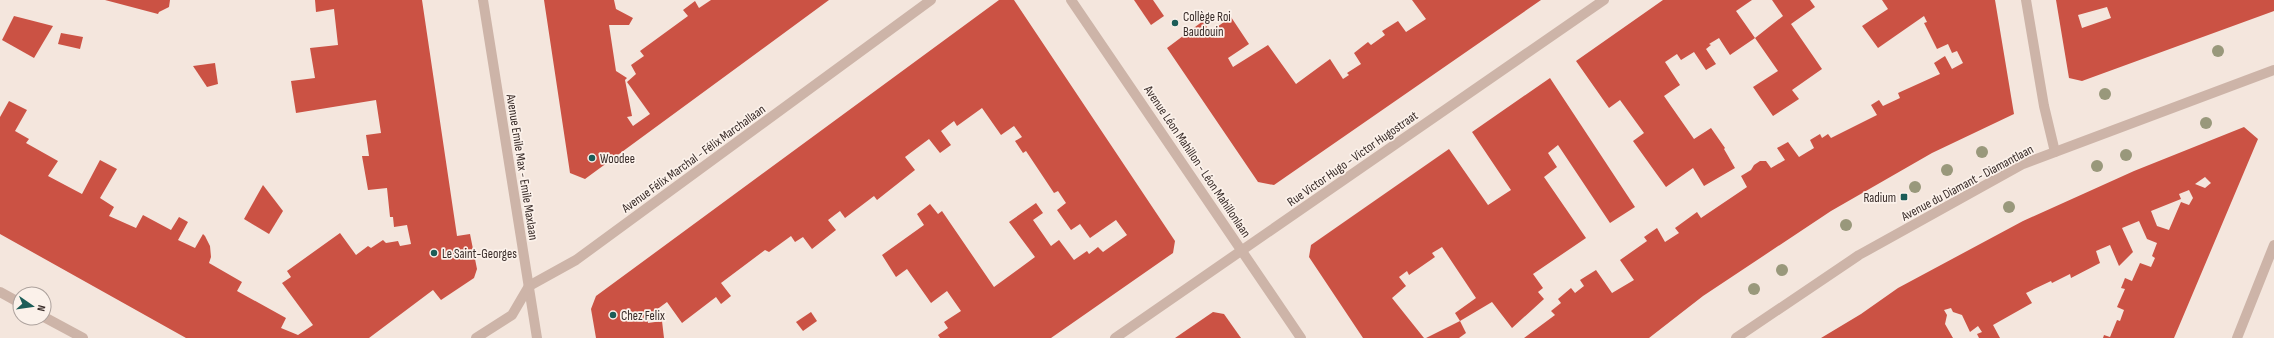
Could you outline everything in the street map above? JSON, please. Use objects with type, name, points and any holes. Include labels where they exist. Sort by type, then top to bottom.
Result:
[{"type":"street","name":"Avenue Emile Max - Emile Maxlaan","points":[[483,0],[537,338]]},
{"type":"street","name":"Avenue Félix Marchal - Félix Marchallaan","points":[[529,286],[576,260],[930,0]]},
{"type":"street","name":"Avenue Léon Mahillon - Léon Mahillonlaan","points":[[1071,0],[1301,338]]},
{"type":"street","name":"Rue Victor Hugo - Victor Hugostraat","points":[[1115,338],[1604,0]]},
{"type":"street","points":[[2026,0],[2044,106],[2055,152]]},
{"type":"street","name":"Avenue du Diamant - Diamantlaan","points":[[1736,338],[1859,255],[2023,164],[2274,70]]},
{"type":"street","points":[[2237,338],[2274,245]]},
{"type":"street","points":[[476,338],[512,315],[529,286]]},
{"type":"street","points":[[0,292],[12,299]]},
{"type":"street","points":[[52,321],[83,338]]},
{"type":"building","points":[[105,0],[170,0],[169,7],[158,14]]},
{"type":"building","points":[[315,0],[422,0],[457,236],[470,234],[477,269],[474,278],[441,300],[433,290],[369,338],[186,338],[0,234],[0,117],[9,101],[27,110],[15,131],[29,139],[26,143],[58,161],[48,176],[82,194],[100,160],[117,169],[100,198],[114,207],[109,216],[136,228],[143,215],[171,230],[179,217],[188,222],[178,240],[195,248],[203,234],[210,246],[211,257],[209,263],[242,282],[237,291],[286,318],[281,328],[298,335],[313,325],[282,283],[291,277],[287,271],[340,233],[356,255],[368,246],[371,248],[383,240],[386,243],[398,241],[400,246],[411,244],[407,225],[394,227],[393,217],[390,217],[387,188],[368,190],[362,156],[369,156],[366,135],[381,133],[376,100],[296,113],[291,81],[315,78],[310,48],[338,45],[334,9],[316,12]]},
{"type":"building","points":[[544,0],[614,0],[616,9],[633,18],[629,25],[609,25],[616,71],[627,78],[625,80],[632,116],[627,117],[633,126],[650,114],[627,82],[636,74],[631,65],[644,56],[640,51],[688,16],[683,10],[695,1],[699,8],[711,0],[829,0],[585,179],[570,173]]},
{"type":"building","points":[[999,0],[1014,0],[1175,241],[1173,253],[1051,338],[940,338],[938,335],[948,328],[944,322],[961,311],[947,291],[931,303],[907,269],[896,277],[882,255],[924,225],[917,214],[930,204],[938,214],[942,211],[994,287],[1035,257],[1009,222],[1036,203],[1043,213],[1033,220],[1051,246],[1059,240],[1074,260],[1087,251],[1089,254],[1098,247],[1103,252],[1127,235],[1116,220],[1090,238],[1080,224],[1071,230],[1057,210],[1066,203],[1058,191],[1054,193],[1026,151],[1023,153],[1015,141],[1022,137],[1014,126],[1001,135],[982,108],[957,126],[954,121],[941,131],[951,145],[940,153],[929,139],[905,157],[915,170],[877,200],[874,196],[845,218],[840,211],[828,220],[836,230],[812,249],[803,237],[795,242],[791,236],[769,252],[765,250],[721,283],[731,296],[721,304],[716,297],[682,323],[667,302],[648,316],[648,323],[662,321],[664,338],[596,338],[591,309],[596,296]]},
{"type":"building","points":[[1134,0],[1153,0],[1164,16],[1151,25]]},
{"type":"building","points":[[1412,0],[1541,0],[1274,185],[1258,182],[1167,48],[1203,21],[1210,32],[1231,17],[1249,44],[1228,58],[1233,67],[1268,45],[1296,84],[1330,59],[1343,79],[1349,75],[1347,73],[1361,64],[1354,53],[1368,42],[1371,45],[1385,35],[1382,31],[1398,21],[1406,32],[1426,19]]},
{"type":"building","points":[[1663,0],[1752,0],[1736,11],[1755,38],[1730,55],[1719,38],[1709,44],[1711,45],[1706,49],[1716,64],[1706,70],[1694,52],[1681,60],[1677,54],[1665,62],[1680,85],[1664,96],[1694,139],[1711,128],[1725,148],[1724,149],[1735,168],[1704,186],[1693,168],[1666,187],[1633,141],[1644,133],[1620,100],[1609,108],[1576,61]]},
{"type":"building","points":[[1772,0],[1810,0],[1815,7],[1791,24],[1822,69],[1792,90],[1799,99],[1773,116],[1753,87],[1778,71],[1755,38],[1783,16]]},
{"type":"building","points":[[1882,0],[1995,0],[2014,114],[1932,153],[1831,211],[1703,296],[1649,338],[1524,338],[1555,315],[1551,311],[1561,303],[1558,299],[1571,288],[1575,293],[1584,286],[1580,280],[1596,270],[1612,293],[1634,280],[1620,260],[1647,241],[1644,237],[1657,228],[1665,242],[1679,233],[1675,228],[1697,212],[1701,218],[1747,187],[1741,176],[1751,170],[1754,165],[1760,161],[1766,161],[1771,168],[1785,160],[1777,148],[1788,142],[1799,157],[1814,148],[1810,140],[1820,134],[1822,138],[1828,134],[1831,138],[1877,115],[1871,105],[1879,100],[1883,106],[1900,98],[1898,93],[1940,74],[1934,63],[1945,56],[1952,69],[1963,63],[1957,51],[1952,53],[1948,44],[1937,49],[1924,23],[1927,22],[1924,16],[1878,48],[1862,26],[1888,9]]},
{"type":"building","points":[[2056,0],[2274,0],[2274,11],[2082,81],[2069,78]],"holes":[[[2107,7],[2111,18],[2082,28],[2078,15]]]},
{"type":"building","points":[[14,16],[53,26],[34,58],[2,40]]},
{"type":"building","points":[[61,33],[83,37],[80,49],[58,44]]},
{"type":"building","points":[[215,63],[218,84],[207,87],[193,66]]},
{"type":"building","points":[[1550,78],[1635,207],[1610,223],[1558,145],[1548,153],[1557,167],[1544,177],[1586,238],[1533,274],[1543,288],[1538,292],[1544,299],[1512,328],[1492,302],[1460,321],[1455,313],[1476,298],[1442,247],[1432,253],[1435,257],[1409,275],[1407,271],[1399,277],[1406,286],[1392,298],[1424,338],[1363,338],[1309,257],[1311,245],[1449,149],[1488,205],[1511,190],[1472,132]]},
{"type":"building","points":[[2244,127],[2258,139],[2174,338],[2103,338],[2104,335],[2110,337],[2117,320],[2120,321],[2124,310],[2117,307],[2125,289],[2121,288],[2125,278],[2132,281],[2140,263],[2151,267],[2155,258],[2152,256],[2157,243],[2147,239],[2139,221],[2122,228],[2133,252],[2119,266],[2110,245],[2096,251],[2100,263],[2071,278],[2070,274],[2026,293],[2032,303],[1993,325],[2000,338],[1979,338],[1977,334],[1982,332],[1978,326],[1970,332],[1962,315],[1953,312],[1951,308],[1944,310],[1947,315],[1945,324],[1953,338],[1821,338],[1861,314],[1898,288],[2023,221],[2134,171]],"holes":[[[2205,177],[2211,183],[2205,188],[2195,184]],[[2189,190],[2193,198],[2189,205],[2181,202],[2169,230],[2157,226],[2151,211],[2181,199],[2179,194]]]},
{"type":"building","points":[[263,185],[283,211],[269,234],[244,219]]},
{"type":"building","points":[[811,312],[817,321],[803,331],[796,322]]},
{"type":"building","points":[[1213,312],[1224,314],[1241,338],[1175,338]]},
{"type":"building","points":[[1460,321],[1466,333],[1459,338],[1426,338]]},
{"type":"place","name":"Collège Roi Baudouin","points":[[1175,23]]},
{"type":"place","name":"Woodee","points":[[592,158]]},
{"type":"place","name":"Radium","points":[[1904,197]]},
{"type":"place","name":"Le Saint-Georges","points":[[434,253]]},
{"type":"place","name":"Chez Felix","points":[[613,315]]}]
